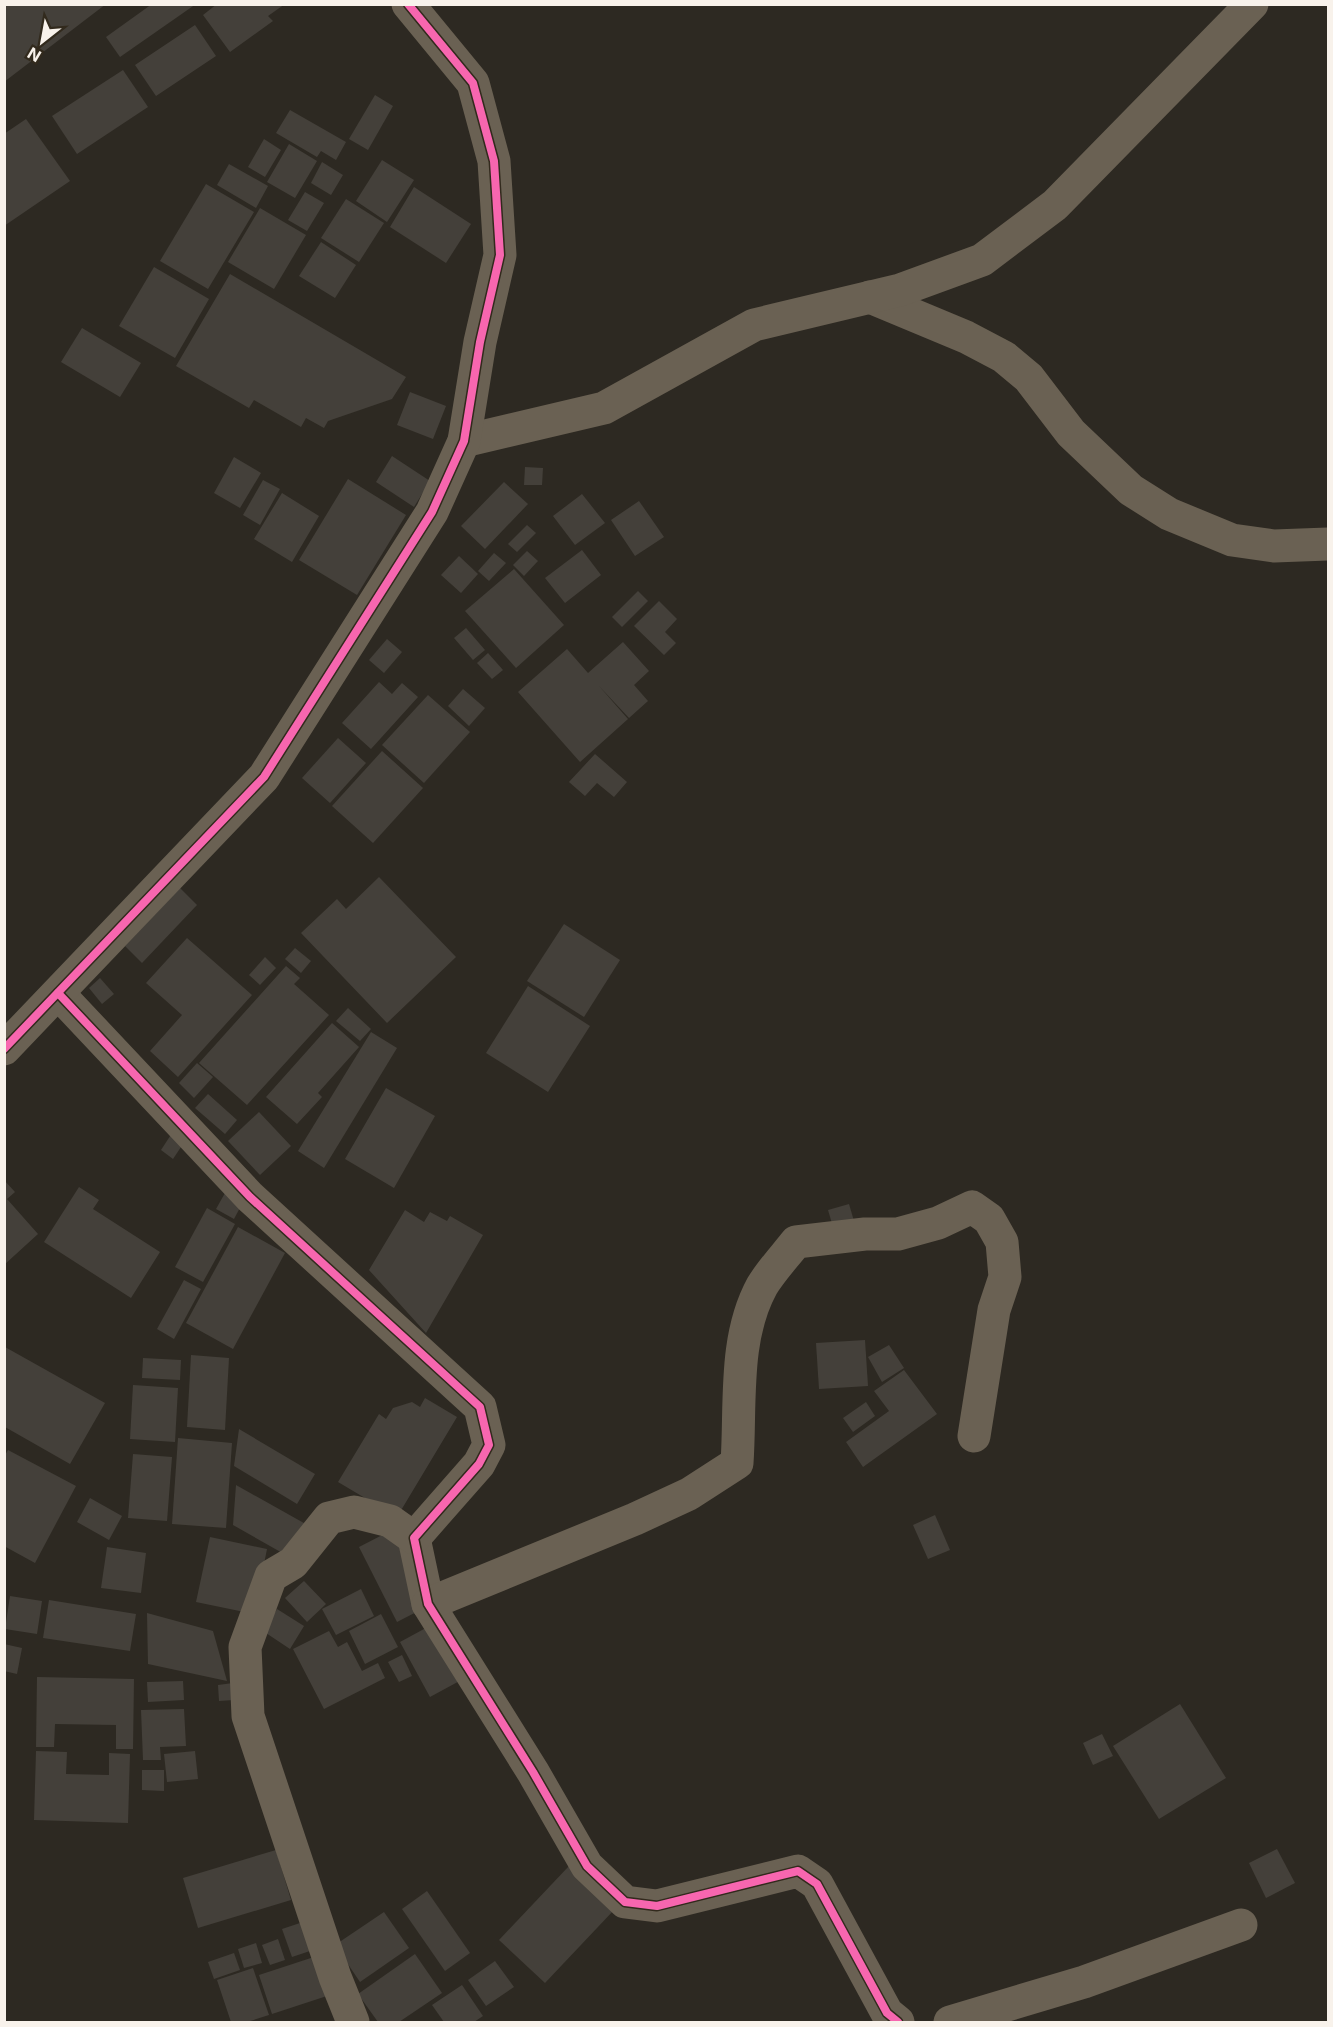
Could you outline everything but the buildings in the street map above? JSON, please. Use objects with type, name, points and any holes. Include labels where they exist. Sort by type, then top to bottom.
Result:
[{"type":"street","points":[[4,1049],[264,777],[432,512],[464,441],[480,342],[500,255],[494,161],[473,83],[408,4]]},
{"type":"street","points":[[464,441],[604,408],[754,325],[900,290],[982,260],[1055,205],[1252,4]]},
{"type":"street","points":[[870,297],[966,337],[1004,357],[1029,378],[1071,433],[1131,490],[1169,514],[1232,540],[1274,546],[1329,544]]},
{"type":"street","points":[[58,993],[250,1197],[480,1407],[489,1445],[479,1464],[414,1538]]},
{"type":"street","points":[[428,1604],[634,1520],[689,1494],[736,1463],[740,1421],[739,1381],[750,1317],[763,1286],[796,1242],[865,1234],[898,1234],[938,1223],[972,1208],[989,1219],[1002,1242],[1005,1277],[994,1310],[974,1436]]},
{"type":"street","points":[[353,2022],[335,1977],[248,1716],[245,1647],[271,1576],[293,1563],[329,1518],[354,1512],[390,1521],[414,1538],[428,1604],[533,1772],[587,1866],[625,1902],[657,1906],[798,1871],[817,1884],[887,2013],[898,2022]]},
{"type":"street","points":[[950,2022],[1084,1982],[1241,1925]]},
{"type":"cycle path","points":[[4,1049],[264,777],[432,512],[464,441],[480,342],[500,255],[494,161],[473,83],[408,4]]},
{"type":"cycle path","points":[[58,993],[250,1197],[480,1407],[489,1445],[479,1464],[414,1538],[428,1604],[533,1772],[587,1866],[625,1902],[657,1906],[798,1871],[817,1884],[887,2013],[898,2022]]}]
